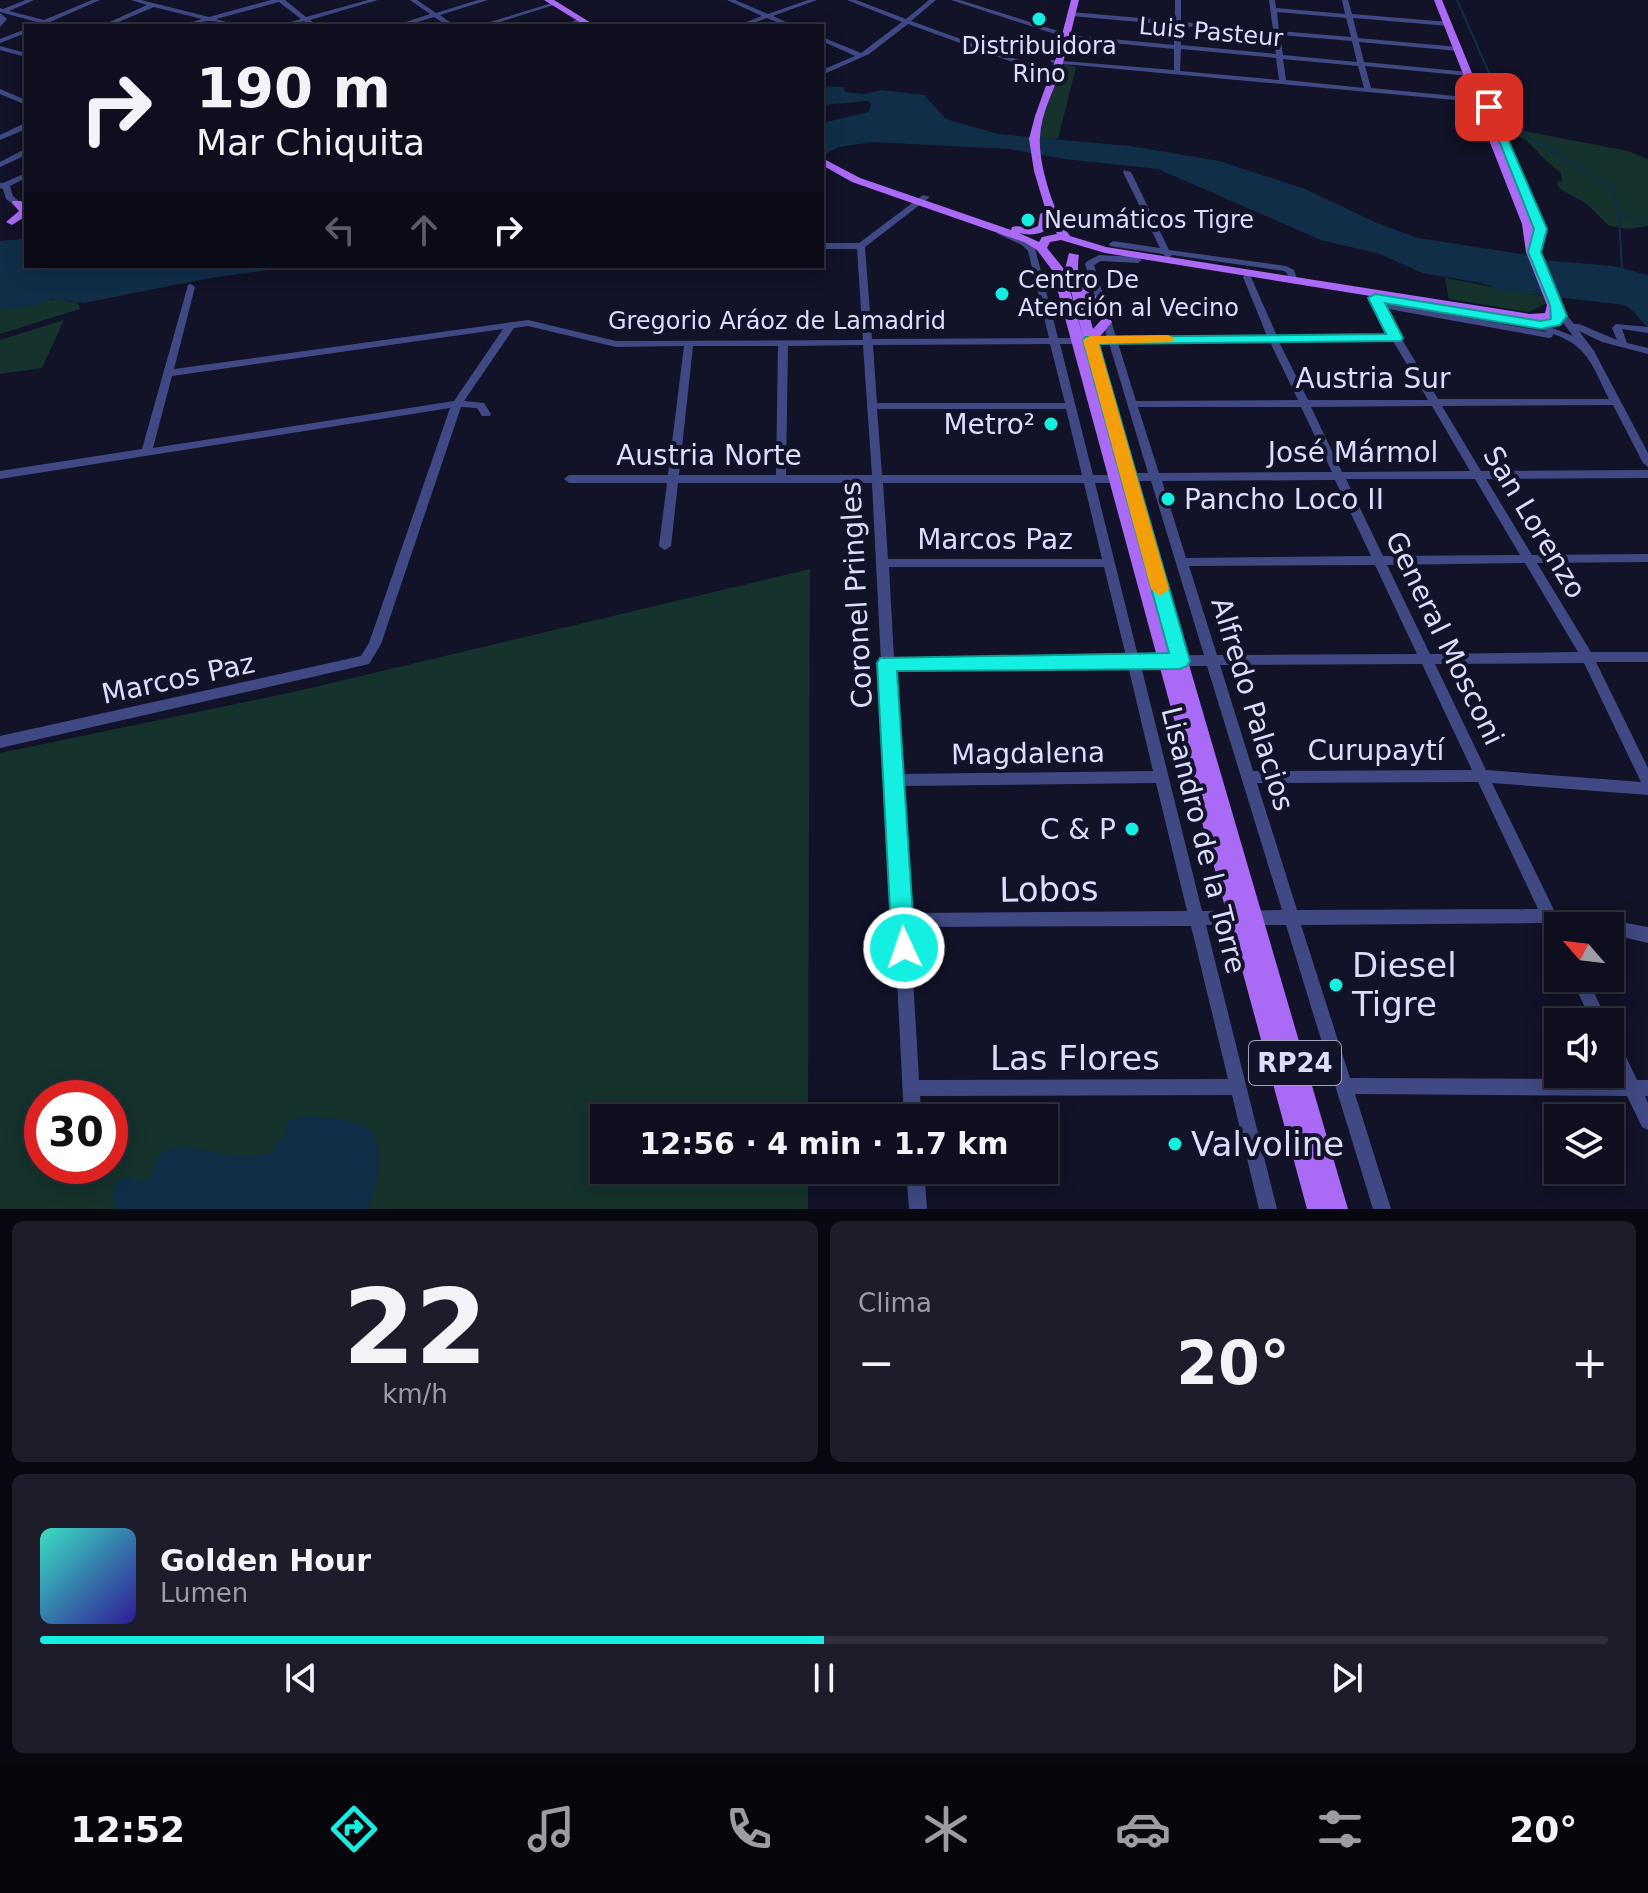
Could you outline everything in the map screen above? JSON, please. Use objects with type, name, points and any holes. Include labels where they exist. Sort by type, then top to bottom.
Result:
[{"type":"main road","name":"RP24","points":[[1072,0],[1054,68],[1034,118],[1036,172],[1050,229],[1042,246],[1060,273],[1084,341],[1246,918],[1336,1209]]},
{"type":"main road","name":"RP24","points":[[1063,35],[1071,14],[1072,0]]},
{"type":"main road","points":[[1073,247],[1532,324],[1555,322],[1560,316],[1533,252],[1541,229],[1438,0]]},
{"type":"main road","points":[[1445,0],[1482,101]]},
{"type":"main road","points":[[551,2],[589,24]]},
{"type":"main road","points":[[824,163],[856,180],[1007,227],[1063,258],[1073,247]]},
{"type":"main road","name":"RP24","points":[[1036,172],[1056,225],[1073,247],[1070,264],[1084,341]]},
{"type":"main road","points":[[2,194],[22,202]]},
{"type":"main road","points":[[923,199],[1042,246],[1167,255],[1375,298],[1535,319],[1553,314],[1556,306]]},
{"type":"main road","points":[[6,223],[24,212]]},
{"type":"main road","points":[[1007,227],[1036,231],[1045,225],[1045,214]]},
{"type":"main road","points":[[1074,284],[1085,296],[1100,301]]},
{"type":"main road","points":[[1084,341],[1106,322]]},
{"type":"main road","name":"RP24","points":[[1246,918],[1319,1209]]},
{"type":"street","points":[[1,12],[31,0]]},
{"type":"street","points":[[1,12],[43,24],[97,0]]},
{"type":"street","points":[[134,0],[228,24]]},
{"type":"street","points":[[109,24],[165,0]]},
{"type":"street","points":[[191,24],[280,0],[312,24]]},
{"type":"street","points":[[288,24],[375,0]]},
{"type":"street","points":[[413,0],[449,24]]},
{"type":"street","points":[[404,24],[485,0]]},
{"type":"street","points":[[730,0],[786,24]]},
{"type":"street","points":[[745,24],[814,0]]},
{"type":"street","points":[[850,0],[938,38],[1012,65],[1177,73],[1482,101]]},
{"type":"street","points":[[824,72],[861,56],[933,0]]},
{"type":"street","name":"Luis Pasteur","points":[[954,0],[1063,35],[1469,74]]},
{"type":"street","points":[[1177,73],[1178,0]]},
{"type":"street","points":[[1272,0],[1283,83]]},
{"type":"street","points":[[1345,0],[1368,91]]},
{"type":"street","points":[[486,24],[551,2]]},
{"type":"street","points":[[1273,10],[1449,24]]},
{"type":"street","points":[[0,25],[4,19],[1,12]]},
{"type":"street","points":[[1071,14],[1458,49]]},
{"type":"street","points":[[569,24],[582,20]]},
{"type":"street","points":[[0,41],[24,32]]},
{"type":"street","points":[[824,40],[861,56]]},
{"type":"street","points":[[0,48],[24,54]]},
{"type":"street","points":[[0,91],[24,102]]},
{"type":"street","points":[[0,101],[24,109]]},
{"type":"street","points":[[0,138],[24,127]]},
{"type":"street","points":[[0,145],[24,134]]},
{"type":"street","points":[[0,165],[24,153]]},
{"type":"street","points":[[1127,172],[1167,255]]},
{"type":"street","points":[[2,194],[24,177]]},
{"type":"street","points":[[824,246],[861,246],[923,199]]},
{"type":"street","points":[[1113,244],[1167,255],[1286,269],[1293,279]]},
{"type":"street","name":"Coronel Pringles","points":[[861,246],[883,563],[912,1104]]},
{"type":"street","name":"Lisandro de la Torre","points":[[1042,246],[1054,342],[1268,1209]]},
{"type":"street","name":"Alfredo Palacios","points":[[1138,260],[1104,258],[1089,262],[1382,1209]]},
{"type":"street","name":"General Mosconi","points":[[1247,277],[1273,338],[1547,912]]},
{"type":"street","points":[[147,451],[191,287]]},
{"type":"street","points":[[1375,298],[1549,335]]},
{"type":"street","name":"San Lorenzo","points":[[1375,298],[1588,658],[1648,782]]},
{"type":"street","points":[[1556,306],[1589,351],[1648,463]]},
{"type":"street","points":[[1571,323],[1595,336],[1648,351]]},
{"type":"street","points":[[1532,324],[1563,334],[1589,351]]},
{"type":"street","points":[[457,404],[511,325]]},
{"type":"street","name":"Gregorio Aráoz de Lamadrid","points":[[170,373],[511,325],[541,325],[605,343],[1396,338]]},
{"type":"street","points":[[1623,344],[1619,326],[1648,330]]},
{"type":"street","points":[[781,479],[783,342]]},
{"type":"street","points":[[665,546],[689,344]]},
{"type":"street","name":"Austria Sur","points":[[1132,404],[1614,402]]},
{"type":"street","points":[[0,475],[457,404],[480,405],[486,414]]},
{"type":"street","name":"Marcos Paz","points":[[0,742],[365,660],[375,644],[457,404]]},
{"type":"street","points":[[872,406],[1071,406]]},
{"type":"street","name":"José Mármol","points":[[1122,478],[1648,474]]},
{"type":"street","name":"Austria Norte","points":[[569,479],[1122,478]]},
{"type":"street","points":[[1182,562],[1648,558]]},
{"type":"street","name":"Marcos Paz","points":[[883,563],[1108,563]]},
{"type":"street","points":[[887,663],[1648,657]]},
{"type":"street","name":"Curupaytí","points":[[1248,777],[1483,776],[1648,789]]},
{"type":"street","name":"Magdalena","points":[[895,780],[1162,777]]},
{"type":"street","name":"Lobos","points":[[902,920],[1544,916]]},
{"type":"street","name":"Lobos","points":[[1624,930],[1648,935]]},
{"type":"street","points":[[1624,1063],[1640,1087],[1648,1121]]},
{"type":"street","points":[[1344,1086],[1640,1087]]},
{"type":"street","name":"Las Flores","points":[[911,1088],[1238,1087]]},
{"type":"street","points":[[916,1184],[918,1209]]},
{"type":"green space","points":[[1064,64],[1076,67],[1058,139],[1036,138],[1037,128]]},
{"type":"green space","points":[[1512,122],[1522,130],[1628,151],[1648,159],[1648,226],[1628,229],[1609,226],[1587,204],[1560,189],[1557,182],[1562,181],[1561,173],[1507,127]]},
{"type":"green space","points":[[1445,278],[1546,297],[1547,303],[1529,312],[1449,299]]},
{"type":"green space","points":[[55,299],[78,303],[80,309],[0,334],[0,310]]},
{"type":"green space","points":[[64,320],[42,368],[0,374],[0,340]]},
{"type":"green space","points":[[810,569],[808,1104],[590,1104],[590,1184],[808,1184],[808,1209],[0,1209],[0,753],[298,691]]},
{"type":"water","points":[[824,86],[844,87],[845,92],[865,94],[882,90],[924,95],[946,119],[998,134],[1130,146],[1219,161],[1305,189],[1379,224],[1418,238],[1528,255],[1542,260],[1613,266],[1648,275],[1648,327],[1624,305],[1505,291],[1481,283],[1422,273],[1380,254],[1321,240],[1158,169],[1064,159],[1009,149],[873,142],[839,147],[824,155],[824,123],[868,112],[871,105],[868,101],[824,105]]},
{"type":"water","points":[[24,240],[24,268],[282,268],[210,278],[84,303],[52,299],[38,305],[0,310],[0,241]]},
{"type":"water","points":[[306,1116],[334,1118],[359,1124],[369,1130],[376,1139],[379,1167],[367,1209],[114,1209],[117,1184],[128,1184],[128,1178],[139,1183],[152,1177],[156,1162],[170,1148],[191,1147],[233,1156],[267,1155],[282,1138],[289,1120]]},
{"type":"waterway","points":[[1457,0],[1512,125],[1612,189],[1619,216],[1622,271]]},
{"type":"waterway","points":[[1620,216],[1648,220]]},
{"type":"slow traffic","points":[[1160,589],[1090,340],[1168,339]]},
{"type":"place","name":"Distribuidora Rino","points":[[1039,19]]},
{"type":"place","name":"Neumáticos Tigre","points":[[1028,220]]},
{"type":"place","name":"Centro De Atención al Vecino","points":[[1002,294]]},
{"type":"place","name":"Metro²","points":[[1051,424]]},
{"type":"place","name":"Pancho Loco II","points":[[1168,499]]},
{"type":"place","name":"C & P","points":[[1132,829]]},
{"type":"place","name":"Diesel Tigre","points":[[1336,985]]},
{"type":"place","name":"Valvoline","points":[[1175,1144]]},
{"type":"route","points":[[904,948],[887,663],[1180,661],[1090,340],[1396,338],[1375,298],[1541,325],[1559,320],[1557,305],[1535,252],[1541,229],[1489,107]]}]
